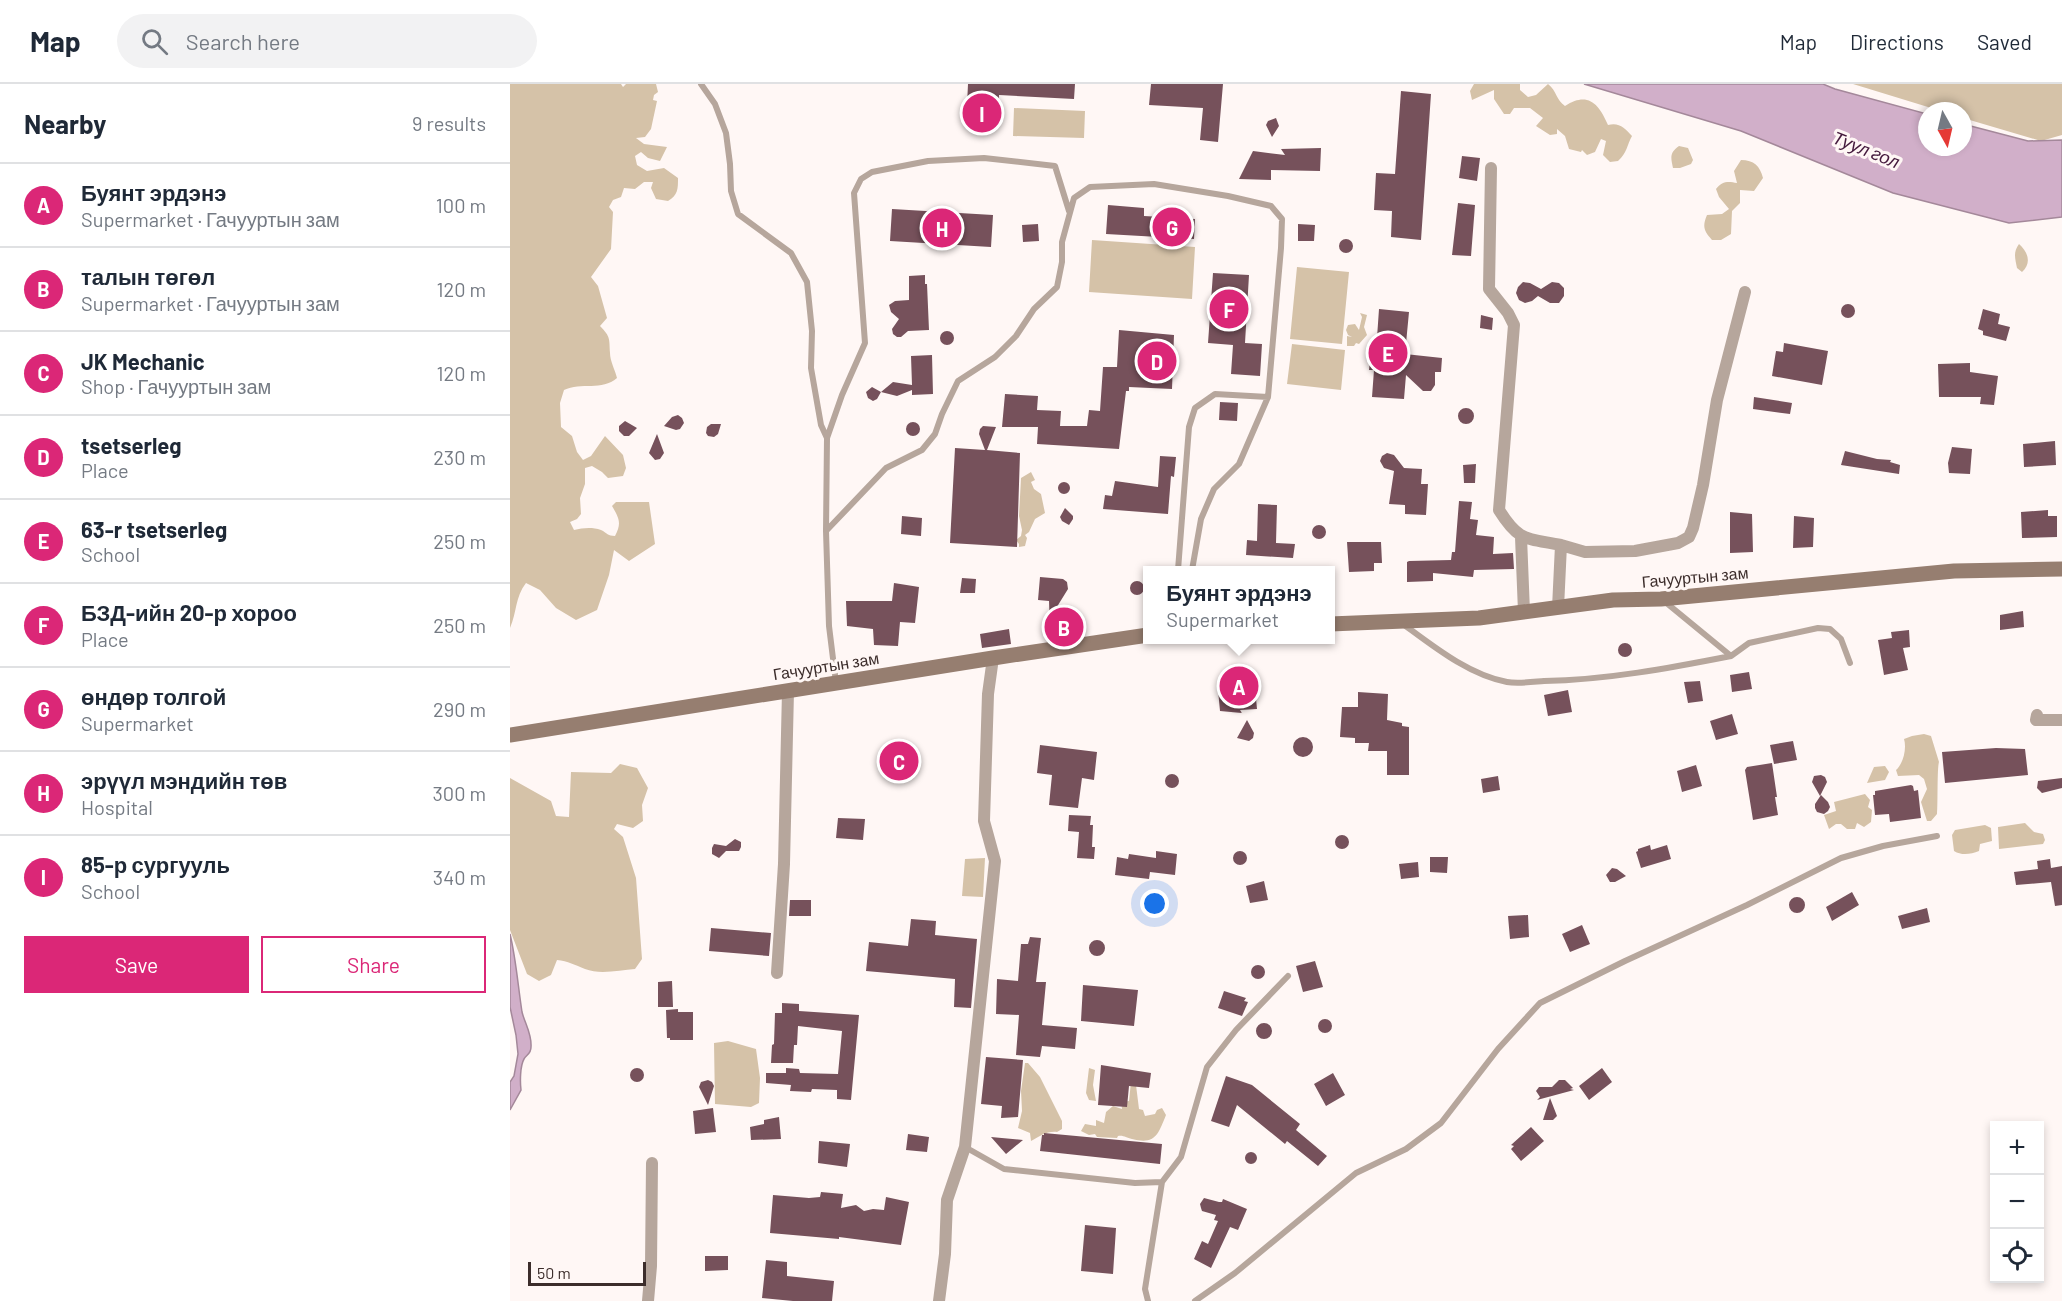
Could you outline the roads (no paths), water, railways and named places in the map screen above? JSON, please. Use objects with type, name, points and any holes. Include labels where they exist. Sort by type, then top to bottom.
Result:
[{"type":"main road","name":"Гачууртын зам","points":[[1335,624],[1479,618],[1613,600],[1661,599],[1954,571],[2062,569]]},
{"type":"main road","name":"Гачууртын зам","points":[[510,735],[1143,636]]},
{"type":"street","points":[[1491,168],[1489,289],[1508,313],[1514,325],[1498,510],[1508,526],[1521,537],[1585,552],[1635,551],[1678,543],[1689,537],[1694,528],[1703,485],[1717,400],[1746,292]]},
{"type":"street","points":[[1521,537],[1524,612]]},
{"type":"street","points":[[1558,608],[1561,545]]},
{"type":"street","points":[[939,1301],[945,1254],[947,1200],[965,1147],[995,861],[984,821],[988,694],[993,658]]},
{"type":"street","points":[[777,973],[784,864],[788,691]]},
{"type":"street","points":[[2037,715],[2036,720],[2062,720]]},
{"type":"street","points":[[648,1301],[651,1266],[652,1163]]},
{"type":"lane","points":[[701,84],[715,104],[726,133],[731,191],[738,214],[791,253],[807,282],[812,331],[811,368],[821,425],[827,438]]},
{"type":"lane","points":[[836,683],[829,626],[826,531],[827,438],[842,395],[865,343],[854,193],[861,179],[872,172],[928,161],[984,158],[1055,166],[1070,212]]},
{"type":"lane","points":[[826,531],[886,468],[922,450],[935,434],[958,381],[994,357],[1016,336],[1034,309],[1057,287],[1062,262],[1062,242],[1074,198],[1090,187],[1154,184],[1228,196],[1271,206],[1282,219],[1268,397],[1239,464],[1214,489],[1201,519],[1193,566]]},
{"type":"lane","points":[[1178,566],[1189,427],[1195,408],[1215,394],[1268,397]]},
{"type":"lane","points":[[1661,599],[1731,657]]},
{"type":"lane","points":[[1400,621],[1451,658],[1488,676],[1508,682],[1568,681],[1731,657],[1749,643],[1818,628],[1830,629],[1841,639],[1850,663]]},
{"type":"lane","points":[[1195,1301],[1235,1273],[1356,1173],[1406,1149],[1441,1123],[1498,1049],[1540,1003],[1841,858],[1883,846],[1937,836]]},
{"type":"lane","points":[[1148,1301],[1145,1289],[1162,1182],[1181,1157],[1208,1067],[1236,1030],[1288,976]]},
{"type":"lane","points":[[965,1147],[1004,1169],[1135,1183],[1162,1182]]},
{"type":"water","name":"Туул гол","points":[[1584,84],[1823,84],[1918,112],[1918,156],[1972,156],[1972,126],[2028,141],[2062,140],[2062,217],[2009,223],[1893,193],[1741,131]]},
{"type":"water","points":[[510,934],[522,1012],[531,1042],[530,1051],[522,1066],[521,1090],[510,1110],[510,1082],[514,1076],[518,1054],[510,1007]]},
{"type":"place","name":"85-р сургууль","points":[[982,113]]},
{"type":"place","name":"өндөр толгой","points":[[1172,227]]},
{"type":"place","name":"эрүүл мэндийн төв","points":[[942,228]]},
{"type":"place","name":"БЗД-ийн 20-р хороо","points":[[1229,309]]},
{"type":"place","name":"63-r tsetserleg","points":[[1388,353]]},
{"type":"place","name":"tsetserleg","points":[[1157,361]]},
{"type":"place","name":"талын төгөл","points":[[1064,627]]},
{"type":"place","name":"Буянт эрдэнэ","points":[[1239,686]]},
{"type":"place","name":"JK Mechanic","points":[[899,761]]}]
